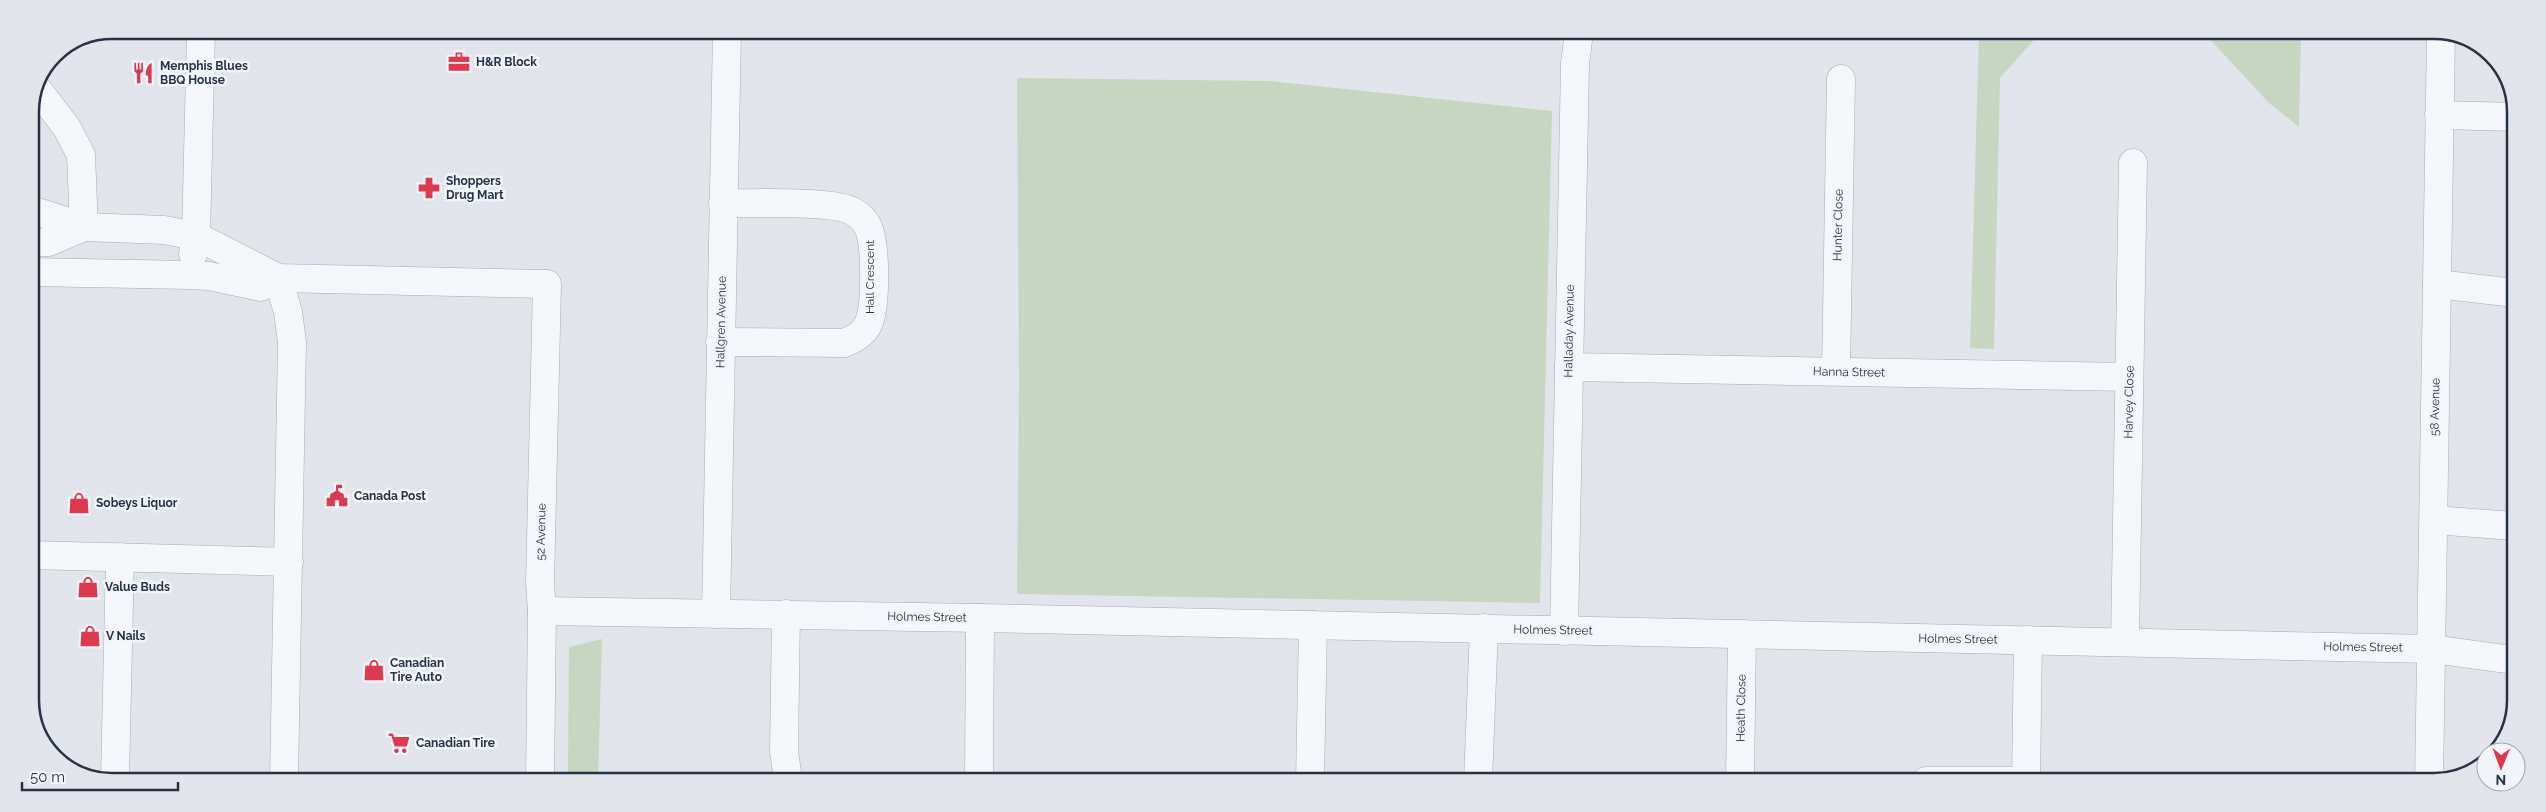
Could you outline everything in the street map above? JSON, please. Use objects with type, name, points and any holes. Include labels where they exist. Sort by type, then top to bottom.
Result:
[{"type":"street","points":[[189,275],[196,236],[201,39]]},
{"type":"street","name":"Hallgren Avenue","points":[[716,614],[727,39]]},
{"type":"street","name":"Halladay Avenue","points":[[1564,630],[1575,64],[1577,39]]},
{"type":"street","name":"58 Avenue","points":[[2429,773],[2441,39]]},
{"type":"street","name":"Hunter Close","points":[[1836,371],[1841,79]]},
{"type":"street","points":[[41,94],[66,128],[81,155],[84,227]]},
{"type":"street","points":[[2439,115],[2507,117]]},
{"type":"street","name":"Harvey Close","points":[[2125,642],[2133,163]]},
{"type":"street","name":"Hall Crescent","points":[[720,342],[844,343],[854,340],[867,327],[872,305],[871,234],[864,221],[851,210],[826,205],[723,203]]},
{"type":"street","points":[[39,213],[84,227],[164,230],[196,236],[278,278],[288,312],[292,342],[284,773]]},
{"type":"street","points":[[39,242],[48,242],[84,227]]},
{"type":"street","points":[[39,272],[209,276],[261,287],[278,278]]},
{"type":"street","name":"52 Avenue","points":[[278,278],[547,284],[540,583],[542,611],[540,773]]},
{"type":"street","points":[[2437,284],[2507,292]]},
{"type":"street","name":"Hanna Street","points":[[1569,367],[2129,377]]},
{"type":"street","points":[[2434,520],[2507,525]]},
{"type":"street","points":[[39,556],[120,556],[289,562]]},
{"type":"street","points":[[115,773],[120,556]]},
{"type":"street","name":"Holmes Street","points":[[542,611],[1484,628],[2432,649],[2507,659]]},
{"type":"street","points":[[786,614],[784,751],[787,773]]},
{"type":"street","points":[[979,773],[980,618]]},
{"type":"street","points":[[1310,773],[1312,625]]},
{"type":"street","points":[[1478,773],[1484,628]]},
{"type":"street","name":"Heath Close","points":[[1740,773],[1742,634]]},
{"type":"street","points":[[2026,773],[2028,640]]},
{"type":"green space","points":[[1979,39],[2035,39],[2000,78],[1994,349],[1970,348]]},
{"type":"green space","points":[[2210,39],[2301,39],[2299,127],[2269,103]]},
{"type":"green space","points":[[1017,78],[1269,81],[1552,111],[1540,603],[1017,594],[1019,382]]},
{"type":"green space","points":[[602,639],[598,773],[568,773],[569,647]]},
{"type":"place","name":"H&R Block","points":[[459,62]]},
{"type":"place","name":"Memphis Blues BBQ House","points":[[143,73]]},
{"type":"place","name":"Shoppers Drug Mart","points":[[429,188]]},
{"type":"place","name":"Canada Post","points":[[337,496]]},
{"type":"place","name":"Sobeys Liquor","points":[[79,503]]},
{"type":"place","name":"Value Buds","points":[[88,587]]},
{"type":"place","name":"V Nails","points":[[90,636]]},
{"type":"place","name":"Canadian Tire Auto","points":[[374,670]]},
{"type":"place","name":"Canadian Tire","points":[[399,743]]}]
